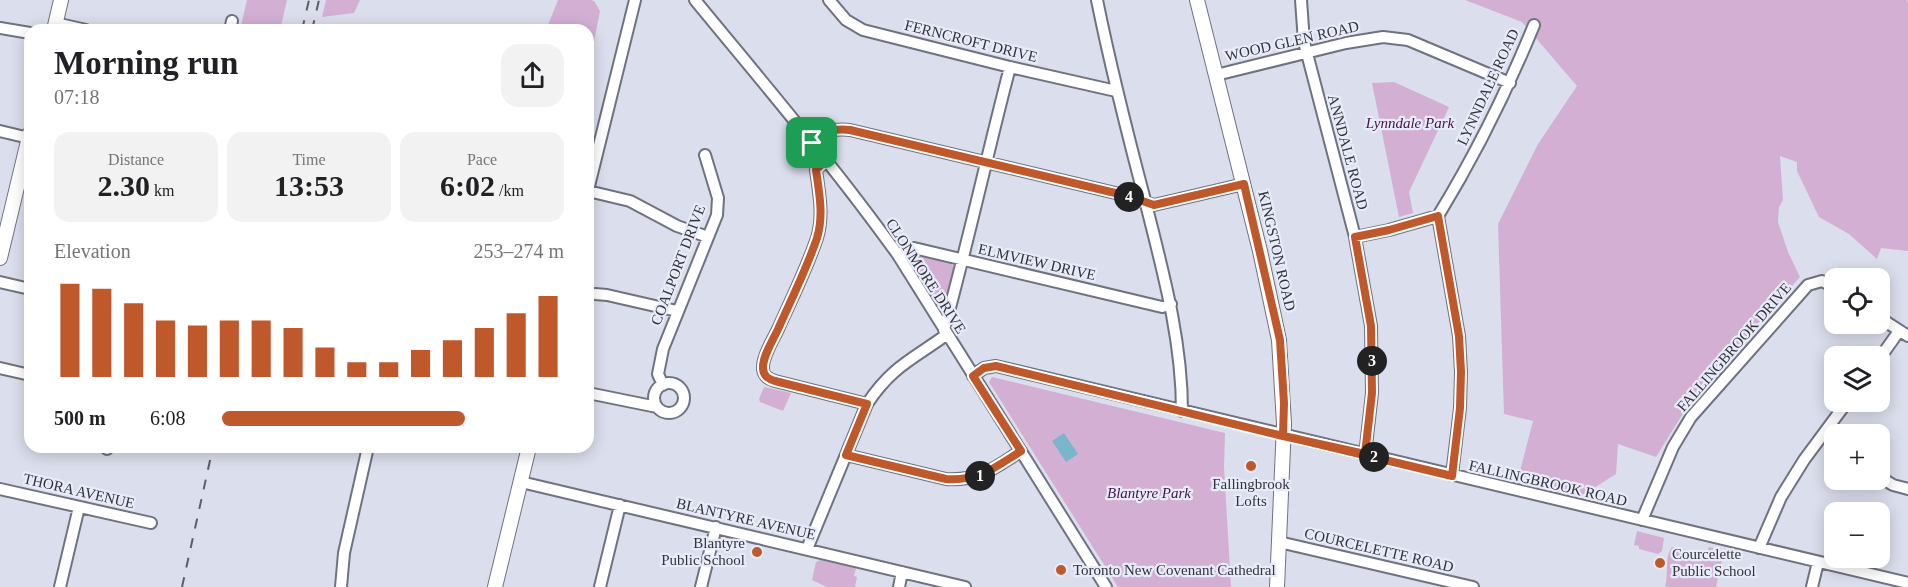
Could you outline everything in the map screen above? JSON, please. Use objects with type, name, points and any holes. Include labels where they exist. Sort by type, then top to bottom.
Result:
[{"type":"main road","points":[[55,24],[61,0]]},
{"type":"main road","name":"KINGSTON ROAD","points":[[1197,0],[1244,184],[1280,340],[1284,403],[1277,587]]},
{"type":"main road","points":[[0,258],[2,236],[24,183]]},
{"type":"main road","points":[[495,587],[528,453]]},
{"type":"street","points":[[594,166],[635,0]]},
{"type":"street","name":"CLONMORE DRIVE","points":[[695,0],[826,160],[898,255],[1106,587]]},
{"type":"street","name":"FERNCROFT DRIVE","points":[[830,0],[846,20],[863,30],[1116,91]]},
{"type":"street","points":[[1097,0],[1116,91],[1171,304],[1178,348],[1182,411]]},
{"type":"street","name":"ANNDALE ROAD","points":[[1301,0],[1306,52],[1355,237],[1371,326],[1372,393],[1365,454]]},
{"type":"street","name":"LYNNDALE ROAD","points":[[1438,216],[1461,178],[1510,83],[1534,25]]},
{"type":"street","points":[[0,28],[24,32]]},
{"type":"street","name":"WOOD GLEN ROAD","points":[[1216,75],[1306,52],[1383,37],[1408,40],[1510,83]]},
{"type":"street","points":[[807,549],[867,404],[891,373],[945,332],[1010,67]]},
{"type":"street","points":[[812,143],[836,128],[1128,196],[1154,205],[1244,184]]},
{"type":"street","points":[[0,131],[24,135]]},
{"type":"street","name":"COALPORT DRIVE","points":[[657,407],[656,392],[663,385],[658,374],[663,349],[676,311],[717,215],[718,198],[705,155]]},
{"type":"street","points":[[826,160],[816,170],[821,207],[817,238],[804,273],[769,349],[764,364],[764,373],[766,377],[775,381],[867,404]]},
{"type":"street","points":[[594,192],[630,201],[677,226],[708,237]]},
{"type":"street","points":[[1355,237],[1438,216],[1459,336],[1460,408],[1452,476]]},
{"type":"street","name":"ELMVIEW DRIVE","points":[[898,255],[912,248],[1162,307],[1171,304]]},
{"type":"street","points":[[0,282],[24,288]]},
{"type":"street","name":"FALLINGBROOK DRIVE","points":[[1642,520],[1673,447],[1690,417],[1808,285],[1824,282]]},
{"type":"street","points":[[595,294],[607,294],[676,311]]},
{"type":"street","points":[[1890,325],[1904,334],[1890,348]]},
{"type":"street","name":"FALLINGBROOK ROAD","points":[[973,376],[984,368],[996,366],[1908,583]]},
{"type":"street","points":[[0,368],[24,374]]},
{"type":"street","points":[[594,394],[657,407],[664,412],[674,412],[681,407],[683,393],[672,384],[663,385]]},
{"type":"street","points":[[1759,548],[1781,497],[1804,460],[1840,412]]},
{"type":"street","points":[[846,455],[946,479],[962,480],[987,473],[1021,451]]},
{"type":"street","points":[[341,587],[344,553],[367,453]]},
{"type":"street","name":"BLANTYRE AVENUE","points":[[521,482],[965,587]]},
{"type":"street","points":[[1890,483],[1908,489]]},
{"type":"street","name":"THORA AVENUE","points":[[0,489],[152,523]]},
{"type":"street","points":[[600,587],[620,505]]},
{"type":"street","points":[[60,587],[79,507]]},
{"type":"street","points":[[701,587],[716,527]]},
{"type":"street","name":"COURCELETTE ROAD","points":[[1279,542],[1473,587]]},
{"type":"street","points":[[1812,587],[1818,562]]},
{"type":"street","points":[[899,587],[902,572]]},
{"type":"green space","points":[[247,0],[287,0],[281,24],[241,24]]},
{"type":"green space","points":[[326,0],[360,0],[354,13],[322,17]]},
{"type":"green space","points":[[558,0],[591,0],[600,11],[594,42],[594,24],[548,24]]},
{"type":"green space","points":[[1465,0],[1907,0],[1908,3],[1908,251],[1881,248],[1877,259],[1849,234],[1819,217],[1797,171],[1797,162],[1780,156],[1783,200],[1779,207],[1778,222],[1788,252],[1800,277],[1695,394],[1656,457],[1618,444],[1616,474],[1589,491],[1587,497],[1518,479],[1533,421],[1504,414],[1498,224],[1538,144],[1577,86],[1522,22]]},
{"type":"green space","name":"Lynndale Park","points":[[1394,82],[1449,107],[1409,192],[1413,213],[1399,217],[1372,83]]},
{"type":"green space","points":[[911,253],[950,262],[953,266],[954,271],[944,312],[940,313],[905,258]]},
{"type":"green space","name":"Blantyre Park","points":[[992,377],[1225,433],[1224,467],[1231,587],[1118,587],[989,382]]},
{"type":"green space","points":[[764,387],[791,393],[783,411],[760,402]]},
{"type":"green space","points":[[1637,531],[1664,538],[1662,551],[1658,554],[1639,549],[1639,546],[1634,545]]},
{"type":"green space","points":[[1672,547],[1706,554],[1709,547],[1724,551],[1716,587],[1665,587],[1668,556]]},
{"type":"green space","points":[[820,560],[856,568],[855,587],[827,587],[812,580],[816,562]]},
{"type":"water","points":[[1064,433],[1078,454],[1066,462],[1052,441]]},
{"type":"railway","points":[[303,24],[309,0]]},
{"type":"railway","points":[[313,24],[319,0]]},
{"type":"railway","points":[[182,587],[212,453]]},
{"type":"place","name":"Fallingbrook Lofts","points":[[1251,466]]},
{"type":"place","name":"Blantyre Public School","points":[[757,552]]},
{"type":"place","name":"Courcelette Public School","points":[[1660,563]]},
{"type":"place","name":"Toronto New Covenant Cathedral","points":[[1061,570]]},
{"type":"route","points":[[812,143],[826,160],[816,170],[821,207],[817,238],[763,367],[766,377],[775,381],[867,404],[846,455],[946,479],[962,480],[987,473],[1021,451],[973,376],[984,368],[996,366],[1283,436],[1293,438],[1365,454],[1452,476],[1458,436],[1461,372],[1459,336],[1438,216],[1355,237],[1371,326],[1372,393],[1365,454],[1283,436],[1284,403],[1280,340],[1244,184],[1154,205],[1128,196],[850,130],[836,128],[812,143]]}]
